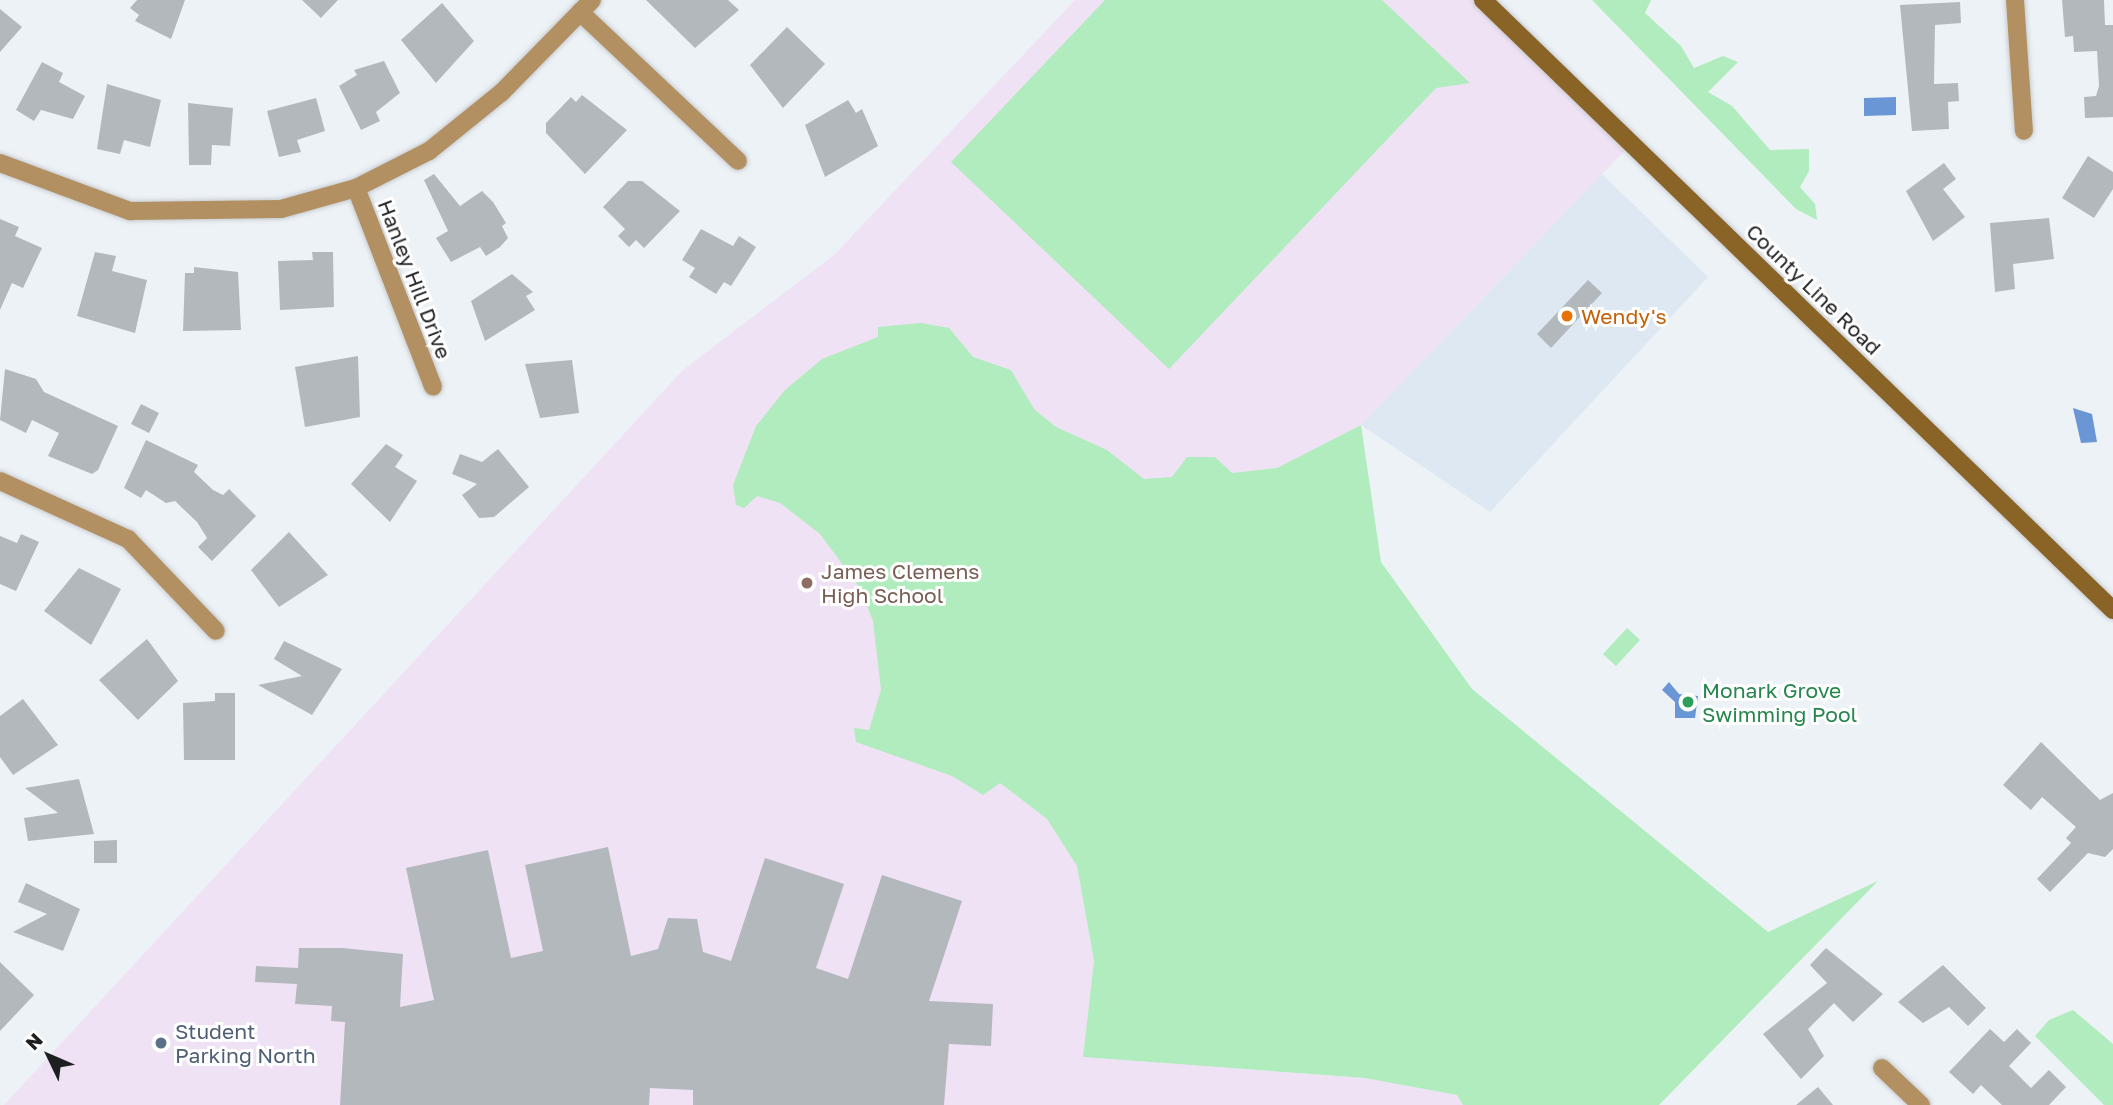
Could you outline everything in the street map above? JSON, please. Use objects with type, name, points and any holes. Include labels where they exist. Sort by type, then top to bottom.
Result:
[{"type":"main road","name":"County Line Road","points":[[1483,0],[2113,610]]},
{"type":"street","points":[[2015,0],[2024,131]]},
{"type":"street","points":[[0,163],[130,211],[281,209],[356,188],[429,151],[469,121],[586,6],[738,162]]},
{"type":"street","name":"Hanley Hill Drive","points":[[356,188],[433,387]]},
{"type":"street","points":[[0,481],[128,539],[216,631]]},
{"type":"street","points":[[1882,1068],[1921,1105]]},
{"type":"shaded area","name":"James Clemens High School","points":[[1075,0],[1483,0],[1631,144],[1361,425],[1277,468],[1232,473],[1000,783],[1047,819],[1077,866],[1094,961],[1083,1057],[1365,1078],[1458,1095],[1463,1105],[4,1105],[683,370],[834,255]]},
{"type":"shaded area","points":[[1602,174],[1708,277],[1490,512],[1361,425]]},
{"type":"green space","points":[[1105,0],[1382,0],[1470,83],[1436,88],[1169,369],[951,162]]},
{"type":"green space","points":[[1592,0],[1651,0],[1645,13],[1681,46],[1694,68],[1723,56],[1738,62],[1708,92],[1732,106],[1770,150],[1809,149],[1809,171],[1800,187],[1815,204],[1817,220],[1796,209]]},
{"type":"green space","points":[[921,323],[949,328],[973,357],[1011,370],[1034,409],[1056,427],[1107,450],[1144,479],[1172,477],[1187,457],[1215,457],[1232,473],[1277,468],[1361,425],[1381,562],[1472,689],[1768,932],[1878,881],[1659,1105],[1463,1105],[1457,1095],[1365,1078],[1083,1057],[1094,961],[1077,866],[1047,819],[1000,783],[983,795],[952,776],[856,742],[854,728],[869,730],[881,690],[873,621],[860,588],[820,534],[780,503],[757,496],[744,508],[736,505],[733,485],[756,426],[785,390],[822,359],[878,337],[878,327]]},
{"type":"green space","points":[[1627,628],[1640,640],[1616,666],[1603,654]]},
{"type":"green space","points":[[2073,1010],[2113,1044],[2113,1105],[2104,1105],[2035,1036],[2049,1020]]},
{"type":"water","points":[[1896,97],[1896,115],[1864,116],[1864,98]]},
{"type":"water","points":[[2073,408],[2092,414],[2097,442],[2081,443]]},
{"type":"water","name":"Monark Grove Swimming Pool","points":[[1669,682],[1679,694],[1698,696],[1695,718],[1675,718],[1675,702],[1662,690]]},
{"type":"building","points":[[137,0],[185,0],[171,39],[135,21],[139,15],[130,8]]},
{"type":"building","points":[[302,0],[338,0],[321,18]]},
{"type":"building","points":[[646,0],[728,0],[739,10],[695,48]]},
{"type":"building","points":[[2062,0],[2104,0],[2105,25],[2113,25],[2113,117],[2085,118],[2084,97],[2096,96],[2099,86],[2097,51],[2074,52],[2073,36],[2065,37]]},
{"type":"building","points":[[1960,2],[1961,23],[1935,25],[1934,84],[1958,83],[1959,101],[1948,102],[1949,129],[1912,131],[1900,5]]},
{"type":"building","points":[[442,3],[474,41],[436,83],[401,40]]},
{"type":"building","points":[[0,9],[22,27],[0,52]]},
{"type":"building","points":[[787,27],[825,64],[783,108],[750,65]]},
{"type":"building","points":[[384,61],[400,93],[376,112],[380,121],[361,130],[339,86],[357,75],[354,70]]},
{"type":"building","points":[[42,62],[63,73],[59,82],[85,96],[73,119],[41,110],[34,121],[16,110]]},
{"type":"building","points":[[107,84],[161,100],[150,147],[124,140],[120,154],[97,149]]},
{"type":"building","points":[[582,95],[627,130],[585,174],[546,133],[546,123],[571,97],[576,102]]},
{"type":"building","points":[[316,98],[325,131],[297,140],[301,152],[279,157],[267,111]]},
{"type":"building","points":[[848,100],[856,113],[862,109],[878,146],[825,177],[805,125]]},
{"type":"building","points":[[188,103],[233,108],[230,146],[212,145],[211,165],[189,165]]},
{"type":"building","points":[[2088,156],[2113,172],[2113,189],[2094,218],[2062,198]]},
{"type":"building","points":[[1944,163],[1956,179],[1943,189],[1965,217],[1933,241],[1906,191]]},
{"type":"building","points":[[434,174],[460,206],[482,191],[493,202],[506,223],[502,226],[508,238],[500,247],[486,256],[480,247],[451,262],[436,238],[448,231],[424,180]]},
{"type":"building","points":[[628,181],[642,181],[680,211],[644,248],[636,240],[629,247],[618,236],[625,229],[603,207]]},
{"type":"building","points":[[2049,218],[2054,259],[2013,264],[2015,289],[1995,292],[1990,223]]},
{"type":"building","points":[[0,219],[19,227],[15,236],[42,248],[23,288],[12,283],[0,310]]},
{"type":"building","points":[[701,229],[733,246],[739,236],[756,247],[731,286],[724,282],[716,294],[689,277],[695,268],[682,260]]},
{"type":"building","points":[[95,252],[116,256],[112,271],[147,280],[135,333],[77,316]]},
{"type":"building","points":[[312,252],[333,252],[334,307],[280,310],[278,261],[313,260]]},
{"type":"building","points":[[194,267],[238,272],[241,330],[183,331],[185,273],[194,273]]},
{"type":"building","points":[[512,274],[533,292],[526,296],[535,310],[485,341],[471,301]]},
{"type":"building","name":"Wendy's","points":[[1588,280],[1602,293],[1551,348],[1537,334]]},
{"type":"building","points":[[358,356],[360,417],[305,427],[295,367]]},
{"type":"building","points":[[572,360],[579,413],[540,418],[525,364]]},
{"type":"building","points":[[5,369],[36,379],[44,392],[118,426],[98,470],[92,474],[48,456],[59,433],[32,420],[26,433],[0,420]]},
{"type":"building","points":[[141,404],[159,413],[149,433],[131,424]]},
{"type":"building","points":[[146,440],[198,465],[194,472],[213,490],[223,495],[229,489],[256,516],[212,561],[198,547],[207,538],[197,522],[175,501],[166,503],[146,490],[141,498],[124,488]]},
{"type":"building","points":[[386,444],[403,455],[395,467],[417,481],[390,522],[351,484]]},
{"type":"building","points":[[498,449],[529,487],[494,517],[479,518],[462,495],[477,484],[452,474],[460,454],[482,462]]},
{"type":"building","points":[[289,532],[328,575],[279,607],[251,570]]},
{"type":"building","points":[[21,534],[39,542],[16,591],[0,584],[0,536],[17,543]]},
{"type":"building","points":[[79,568],[121,589],[91,645],[44,611]]},
{"type":"building","points":[[147,639],[178,681],[138,720],[99,680]]},
{"type":"building","points":[[284,641],[342,669],[312,715],[258,685],[302,676],[274,659]]},
{"type":"building","points":[[215,693],[235,693],[235,760],[184,760],[183,703],[215,701]]},
{"type":"building","points":[[23,699],[58,745],[13,775],[0,757],[0,716]]},
{"type":"building","points":[[2041,742],[2100,800],[2113,793],[2113,849],[2105,857],[2088,853],[2050,892],[2037,879],[2071,843],[2066,838],[2076,827],[2042,797],[2031,810],[2003,785]]},
{"type":"building","points":[[79,779],[94,834],[28,841],[24,818],[58,813],[25,788]]},
{"type":"building","points":[[117,840],[117,863],[94,863],[94,841]]},
{"type":"building","points":[[608,847],[631,956],[658,949],[668,918],[697,919],[703,952],[731,961],[765,858],[844,884],[816,968],[848,979],[882,875],[962,901],[929,1001],[993,1004],[991,1046],[949,1044],[944,1105],[693,1105],[693,1090],[650,1088],[649,1105],[340,1105],[345,1022],[331,1021],[332,1006],[295,1004],[297,984],[255,982],[256,966],[298,968],[299,948],[342,948],[403,954],[400,1007],[434,1000],[406,868],[488,850],[511,958],[543,951],[525,865]]},
{"type":"building","points":[[26,883],[80,909],[63,951],[13,932],[47,914],[18,902]]},
{"type":"building","points":[[1826,948],[1883,994],[1853,1022],[1834,1003],[1808,1029],[1824,1056],[1801,1079],[1763,1034],[1827,983],[1810,965]]},
{"type":"building","points":[[0,962],[34,995],[0,1031]]},
{"type":"building","points":[[1943,965],[1986,1008],[1968,1026],[1949,1007],[1923,1023],[1898,1002]]},
{"type":"building","points":[[1990,1029],[2004,1042],[2017,1029],[2031,1043],[2009,1066],[2031,1088],[2049,1070],[2066,1087],[2049,1105],[2002,1105],[1981,1085],[1973,1094],[1949,1072]]},
{"type":"building","points":[[1818,1087],[1833,1105],[1796,1105]]},
{"type":"place","name":"Wendy's","points":[[1567,316]]},
{"type":"place","name":"James Clemens High School","points":[[807,583]]},
{"type":"place","name":"Monark Grove Swimming Pool","points":[[1688,702]]},
{"type":"place","name":"Student Parking North","points":[[161,1043]]}]
